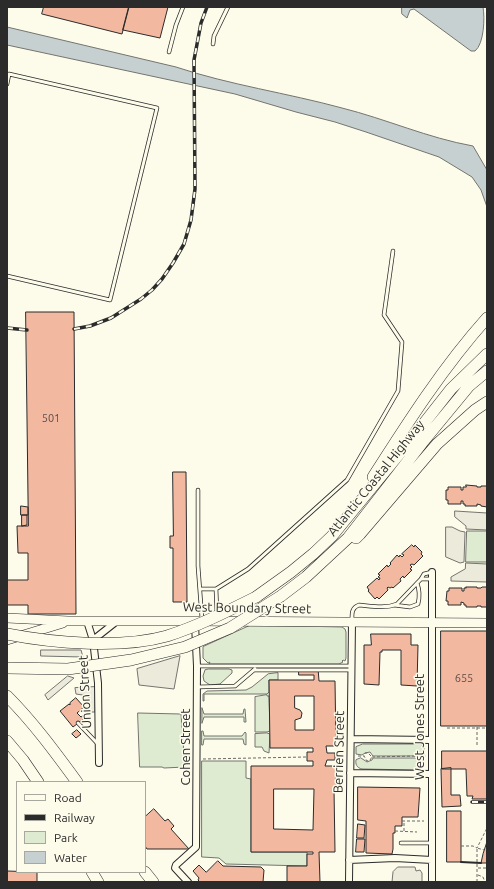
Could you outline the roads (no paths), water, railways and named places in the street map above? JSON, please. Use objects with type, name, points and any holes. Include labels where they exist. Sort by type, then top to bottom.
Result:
[{"type":"highway","points":[[350,514],[397,439],[427,395],[458,353],[487,318]]},
{"type":"highway","name":"Atlantic Coastal Highway","points":[[7,634],[72,642],[118,644],[142,641],[166,636],[204,622],[256,597],[272,587],[313,554],[332,536],[451,389],[487,354]]},
{"type":"highway","name":"Atlantic Coastal Highway","points":[[7,668],[68,669],[131,660],[185,647],[230,628],[281,596],[306,577],[348,538],[469,386],[487,371]]},
{"type":"highway","points":[[326,559],[360,534],[437,444],[475,410],[487,402]]},
{"type":"highway","points":[[7,696],[19,708],[55,752],[76,781]]},
{"type":"highway","points":[[7,741],[23,760],[37,781]]},
{"type":"highway","points":[[92,873],[97,882]]},
{"type":"highway","points":[[146,873],[153,882]]},
{"type":"main road","name":"West Boundary Street","points":[[7,618],[68,621],[118,620],[487,623]]},
{"type":"main road","points":[[7,640],[68,621]]},
{"type":"street","name":"West Jones Street","points":[[432,572],[432,882]]},
{"type":"street","points":[[93,640],[118,620]]},
{"type":"street","name":"Union Street","points":[[87,621],[93,640],[98,683],[99,763]]},
{"type":"street","name":"Cohen Street","points":[[188,882],[176,867],[196,847],[197,666],[199,621]]},
{"type":"street","name":"Berrien Street","points":[[349,882],[352,622]]},
{"type":"street","points":[[351,739],[431,740]]},
{"type":"street","points":[[350,773],[431,774]]},
{"type":"street","points":[[349,860],[395,858],[432,860]]},
{"type":"lane","points":[[169,52],[176,25],[183,7]]},
{"type":"lane","points":[[213,44],[214,36],[228,7]]},
{"type":"lane","points":[[7,84],[9,74],[157,108],[110,300],[7,276]]},
{"type":"lane","points":[[200,589],[216,589],[248,568],[347,480],[398,391],[402,342],[384,315],[393,251]]},
{"type":"lane","points":[[198,490],[198,566],[200,589],[199,621]]},
{"type":"lane","points":[[394,605],[397,604],[424,574],[432,572]]},
{"type":"lane","points":[[421,579],[432,579]]},
{"type":"lane","points":[[352,622],[352,610],[355,606],[384,607],[394,605],[410,607],[418,604],[420,596],[417,583]]},
{"type":"lane","points":[[216,589],[218,621]]},
{"type":"lane","points":[[197,666],[351,668]]},
{"type":"lane","points":[[197,687],[235,686],[258,666]]},
{"type":"lane","points":[[254,670],[351,668]]},
{"type":"lane","points":[[78,723],[99,744]]},
{"type":"lane","points":[[400,843],[432,843]]},
{"type":"water","points":[[402,7],[483,7],[483,30],[478,48],[475,51],[471,51],[414,9],[410,10],[407,18],[402,14]]},
{"type":"water","points":[[7,27],[358,112],[456,143],[473,146],[487,170],[487,207],[481,190],[472,177],[439,157],[335,122],[235,94],[7,45]]},
{"type":"railway","points":[[74,329],[90,326],[111,318],[141,299],[162,279],[184,244],[191,220],[195,189],[194,60],[201,23],[207,7]]},
{"type":"railway","points":[[7,328],[27,330]]},
{"type":"railway","points":[[472,802],[487,802]]}]
